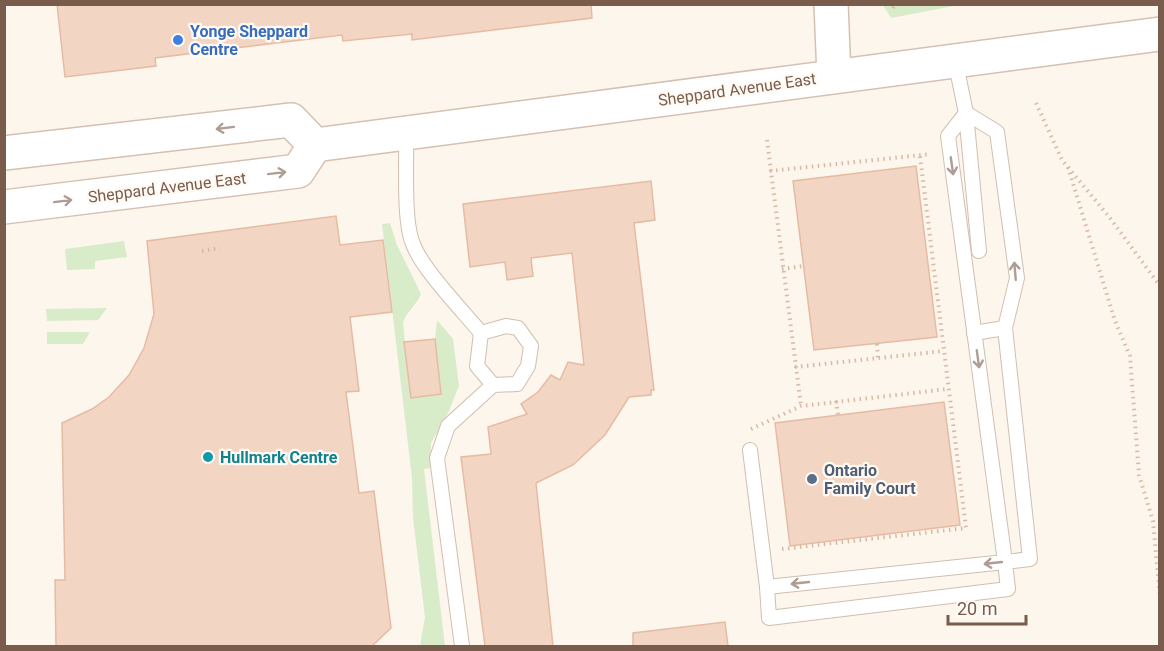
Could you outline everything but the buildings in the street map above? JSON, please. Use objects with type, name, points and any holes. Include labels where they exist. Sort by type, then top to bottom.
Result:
[{"type":"main road","points":[[831,4],[834,76]]},
{"type":"main road","name":"Sheppard Avenue East","points":[[4,207],[298,171],[315,145],[1160,34]]},
{"type":"main road","points":[[4,153],[291,120],[315,145]]},
{"type":"lane","points":[[956,60],[966,113],[979,251]]},
{"type":"lane","points":[[750,450],[764,551],[769,618],[1008,589],[948,136],[966,113]]},
{"type":"lane","points":[[767,587],[1030,559],[1005,328],[1017,278],[997,132],[966,113]]},
{"type":"lane","points":[[406,133],[408,221],[413,245],[440,284],[481,333],[477,366],[493,385]]},
{"type":"lane","points":[[462,646],[437,458],[448,426],[493,385],[517,384],[528,366],[531,345],[518,328],[506,326],[481,333]]},
{"type":"lane","points":[[974,333],[1005,328]]},
{"type":"path","points":[[1035,103],[1068,167],[1116,321],[1130,356],[1139,475],[1153,521],[1160,597]]},
{"type":"path","points":[[767,140],[801,406]]},
{"type":"path","points":[[771,171],[950,152]]},
{"type":"path","points":[[764,551],[966,528],[920,156]]},
{"type":"path","points":[[1068,167],[1110,218],[1160,286]]},
{"type":"path","points":[[202,251],[220,248]]},
{"type":"path","points":[[782,269],[804,266]]},
{"type":"path","points":[[877,344],[878,358]]},
{"type":"path","points":[[795,367],[944,351]]},
{"type":"path","points":[[750,450],[747,431],[801,406],[948,389]]},
{"type":"path","points":[[836,401],[838,415]]},
{"type":"green space","points":[[883,5],[959,5],[891,18]]},
{"type":"green space","points":[[390,223],[397,245],[421,294],[403,323],[411,397],[441,394],[435,339],[437,320],[453,339],[459,386],[448,413],[431,443],[430,468],[424,469],[445,646],[420,646],[425,617],[413,518],[412,478],[382,224]]},
{"type":"green space","points":[[124,241],[127,257],[95,261],[95,269],[67,270],[65,249]]},
{"type":"green space","points":[[107,308],[98,320],[47,321],[46,309]]},
{"type":"green space","points":[[47,332],[90,332],[83,344],[47,344]]},
{"type":"place","name":"Yonge Sheppard Centre","points":[[178,40]]},
{"type":"place","name":"Hullmark Centre","points":[[208,457]]},
{"type":"place","name":"Ontario Family Court","points":[[812,479]]}]
